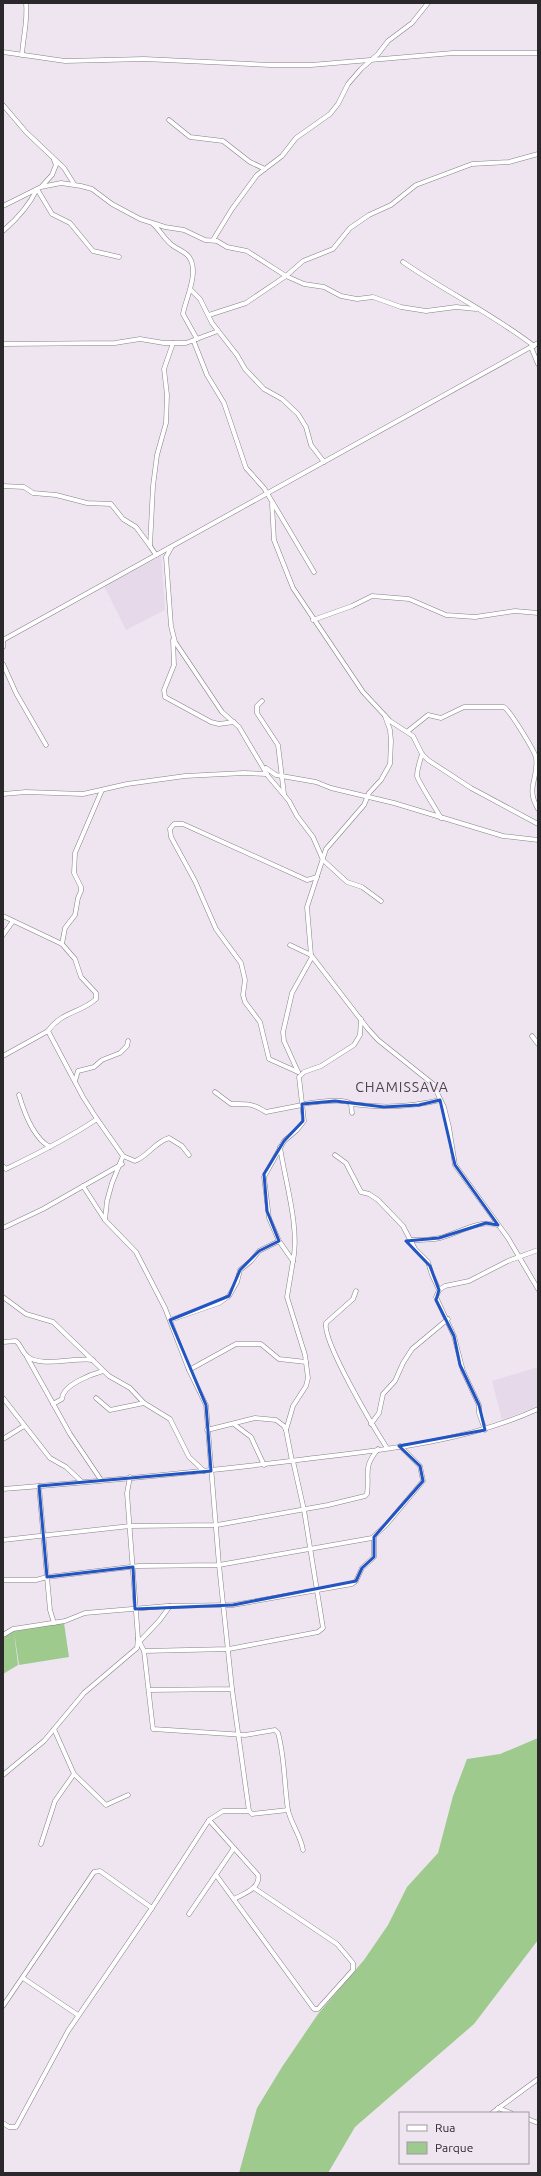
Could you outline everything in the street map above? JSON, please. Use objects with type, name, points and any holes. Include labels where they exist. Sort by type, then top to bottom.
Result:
[{"type":"street","points":[[22,55],[27,24],[26,3]]},
{"type":"street","points":[[213,240],[232,209],[250,184],[264,169],[282,156],[296,138],[336,108],[348,84],[369,60],[378,54],[388,41],[412,23],[420,10],[428,3]]},
{"type":"street","points":[[3,52],[65,61],[144,59],[271,65],[311,65],[453,53],[538,53]]},
{"type":"street","points":[[3,104],[26,132],[64,168],[74,184]]},
{"type":"street","points":[[169,120],[190,137],[223,141],[250,162],[264,169]]},
{"type":"street","points":[[209,315],[246,302],[286,276],[307,258],[333,249],[350,228],[369,215],[391,205],[416,185],[472,164],[509,162],[538,154]]},
{"type":"street","points":[[3,231],[11,226],[39,188],[55,170],[56,164],[53,158]]},
{"type":"street","points":[[3,206],[39,188],[61,183],[74,184],[92,189],[117,207],[151,223],[184,230],[205,240],[213,240],[227,247],[253,253],[286,276],[304,284],[324,287],[341,296],[357,299],[373,297],[405,308],[426,311],[456,307],[476,309]]},
{"type":"street","points":[[39,188],[52,214],[70,223],[93,251],[119,257]]},
{"type":"street","points":[[151,223],[171,244],[190,257],[192,275],[191,290],[183,314],[196,341],[204,368],[224,403],[246,468],[264,488],[266,494],[314,572]]},
{"type":"street","points":[[403,262],[534,345],[538,364]]},
{"type":"street","points":[[191,290],[200,299],[218,331],[245,369],[259,385],[269,393],[282,398],[298,414],[306,427],[311,445],[324,462]]},
{"type":"street","points":[[3,344],[115,344],[140,339],[173,343],[196,341],[218,331]]},
{"type":"street","points":[[150,546],[152,486],[166,423],[168,395],[164,369],[173,343]]},
{"type":"street","points":[[3,647],[3,640],[534,345]]},
{"type":"street","points":[[3,486],[24,488],[33,493],[56,495],[87,503],[111,504],[122,518],[136,527],[158,554],[166,557]]},
{"type":"street","points":[[264,488],[273,490]]},
{"type":"street","points":[[272,504],[274,540],[293,588],[313,620],[363,692],[385,716],[413,736],[422,754],[471,788],[538,824]]},
{"type":"street","points":[[172,546],[166,557],[174,665],[164,690],[164,697],[211,722],[219,724],[234,722]]},
{"type":"street","points":[[313,620],[354,605],[372,596],[410,599],[446,615],[482,616],[515,611],[538,613]]},
{"type":"street","points":[[173,639],[222,712],[234,722],[267,774],[285,796],[313,837],[323,860],[347,882],[362,887],[381,901]]},
{"type":"street","points":[[3,664],[16,693],[46,745]]},
{"type":"street","points":[[262,701],[257,706],[257,713],[278,745],[281,776],[285,796]]},
{"type":"street","points":[[408,731],[428,715],[440,718],[464,707],[504,707],[510,713],[536,756],[531,796],[538,809]]},
{"type":"street","points":[[293,1261],[279,1241],[267,1211],[264,1177],[280,1147],[303,1123],[298,1072],[284,1041],[283,1032],[292,993],[312,956],[307,907],[323,860],[330,844],[364,805],[368,796],[381,780],[390,764],[391,741],[385,716]]},
{"type":"street","points":[[422,754],[417,772],[419,782],[428,793],[441,818]]},
{"type":"street","points":[[262,765],[270,772],[281,776],[316,782],[331,788],[368,796],[503,836],[538,840]]},
{"type":"street","points":[[3,794],[26,792],[73,795],[127,784],[185,776],[244,773],[267,774]]},
{"type":"street","points":[[62,944],[65,928],[75,915],[78,898],[81,891],[81,886],[74,873],[75,853],[102,790]]},
{"type":"street","points":[[298,1072],[268,1057],[260,1022],[245,1002],[243,995],[245,980],[241,963],[216,929],[195,882],[171,837],[170,829],[174,824],[183,824],[307,880],[317,877]]},
{"type":"street","points":[[3,916],[62,944],[75,958],[81,978],[96,993],[96,999],[61,1018],[48,1032],[3,1056]]},
{"type":"street","points":[[3,935],[14,920]]},
{"type":"street","points":[[290,945],[312,956],[378,1040],[430,1080],[440,1100],[449,1127],[455,1165],[498,1225],[538,1289]]},
{"type":"street","points":[[299,1077],[304,1072],[321,1066],[354,1045],[360,1035],[361,1019]]},
{"type":"street","points":[[48,1032],[75,1082],[123,1156],[134,1161],[140,1159],[156,1143],[169,1138],[182,1146],[189,1155]]},
{"type":"street","points":[[532,1036],[538,1044]]},
{"type":"street","points":[[75,1082],[78,1071],[94,1067],[102,1060],[120,1054],[127,1046],[128,1041]]},
{"type":"street","points":[[215,1092],[231,1104],[242,1103],[259,1106],[266,1112],[302,1104],[335,1101],[367,1106],[412,1106],[440,1100]]},
{"type":"street","points":[[19,1095],[24,1110],[34,1129],[42,1141],[50,1147]]},
{"type":"street","points":[[351,1104],[352,1113]]},
{"type":"street","points":[[4,1168],[50,1147],[97,1118]]},
{"type":"street","points":[[280,1147],[293,1214],[293,1261],[287,1297],[306,1362],[308,1382],[293,1406],[286,1430]]},
{"type":"street","points":[[336,1155],[346,1163],[361,1192],[369,1194],[382,1204],[402,1226],[415,1248],[428,1262],[439,1290]]},
{"type":"street","points":[[105,1220],[107,1201],[112,1183],[122,1164],[123,1156]]},
{"type":"street","points":[[3,1228],[43,1209],[122,1164]]},
{"type":"street","points":[[82,1186],[105,1220],[136,1252],[170,1320],[189,1370],[205,1402],[217,1524],[219,1565],[232,1689],[249,1811]]},
{"type":"street","points":[[411,1240],[439,1238],[458,1230],[486,1223],[498,1225]]},
{"type":"street","points":[[170,1320],[219,1303],[229,1296],[237,1282],[240,1270],[251,1261],[259,1251],[279,1241]]},
{"type":"street","points":[[485,1430],[479,1412],[479,1405],[460,1365],[454,1336],[448,1319],[436,1300],[436,1296],[439,1290],[445,1286],[469,1281],[508,1262],[538,1250]]},
{"type":"street","points":[[356,1292],[353,1299],[328,1320],[325,1325],[328,1340],[371,1424],[387,1448]]},
{"type":"street","points":[[3,1297],[26,1314],[53,1322],[103,1371],[130,1388],[144,1402],[170,1419],[186,1452],[204,1471]]},
{"type":"street","points":[[371,1424],[379,1413],[383,1394],[395,1381],[403,1363],[412,1349],[448,1319]]},
{"type":"street","points":[[3,1342],[16,1341],[27,1357],[53,1404],[101,1480]]},
{"type":"street","points":[[189,1370],[236,1344],[261,1344],[279,1358],[306,1362]]},
{"type":"street","points":[[27,1357],[49,1362],[84,1359],[93,1360]]},
{"type":"street","points":[[53,1404],[62,1399],[63,1392],[66,1389],[86,1376],[103,1371]]},
{"type":"street","points":[[3,1398],[50,1458],[66,1467],[81,1481]]},
{"type":"street","points":[[96,1398],[110,1410],[144,1402]]},
{"type":"street","points":[[3,1489],[81,1481],[211,1471],[387,1448],[485,1430],[538,1409]]},
{"type":"street","points":[[144,1651],[229,1649],[322,1630],[323,1628],[321,1606],[316,1590],[304,1510],[286,1430],[280,1422],[273,1419],[252,1418],[235,1425],[208,1430]]},
{"type":"street","points":[[235,1425],[252,1436],[264,1465]]},
{"type":"street","points":[[3,1439],[24,1426]]},
{"type":"street","points":[[3,1580],[36,1580],[47,1577],[133,1567],[219,1565],[309,1550],[374,1537],[386,1525],[423,1479],[420,1466],[400,1446]]},
{"type":"street","points":[[3,1540],[130,1526],[217,1524],[304,1510],[366,1496],[368,1492],[367,1468],[370,1459],[378,1449]]},
{"type":"street","points":[[130,1477],[128,1493],[135,1609],[139,1640],[144,1651],[153,1729],[239,1735],[275,1730],[278,1733],[288,1810],[304,1850]]},
{"type":"street","points":[[39,1486],[50,1610],[54,1623]]},
{"type":"street","points":[[3,1635],[13,1629],[54,1623],[85,1613],[170,1606],[224,1606],[354,1583],[362,1568],[374,1558],[374,1537]]},
{"type":"street","points":[[3,1775],[36,1748],[84,1693],[105,1673],[137,1648],[139,1640],[159,1621],[170,1606]]},
{"type":"street","points":[[149,1690],[232,1689]]},
{"type":"street","points":[[54,1729],[74,1774],[106,1805],[128,1795]]},
{"type":"street","points":[[41,1844],[55,1801],[74,1774]]},
{"type":"street","points":[[3,2123],[9,2127],[16,2127],[68,2030],[152,1908],[209,1820],[223,1811],[249,1811],[252,1814],[288,1810]]},
{"type":"street","points":[[209,1820],[258,1875],[258,1882],[254,1888],[234,1899]]},
{"type":"street","points":[[189,1914],[234,1848]]},
{"type":"street","points":[[3,2006],[97,1871],[152,1908]]},
{"type":"street","points":[[216,1875],[314,2008],[318,2009],[353,1970],[353,1963],[337,1944],[254,1888]]},
{"type":"street","points":[[23,1978],[78,2015]]},
{"type":"street","points":[[493,2112],[538,2079]]},
{"type":"street","points":[[498,2108],[508,2112]]},
{"type":"highlighted area","points":[[440,1100],[455,1165],[498,1225],[486,1223],[439,1238],[406,1241],[430,1266],[439,1290],[436,1300],[454,1336],[460,1365],[479,1405],[485,1430],[399,1446],[420,1466],[423,1481],[374,1537],[374,1557],[362,1568],[356,1581],[233,1605],[135,1609],[133,1567],[47,1577],[39,1486],[211,1471],[206,1405],[170,1320],[229,1296],[240,1270],[259,1251],[279,1241],[267,1211],[264,1174],[284,1141],[303,1121],[302,1104],[335,1101],[384,1107],[419,1105]]},
{"type":"shaded area","points":[[161,556],[165,610],[126,630],[104,586]]},
{"type":"shaded area","points":[[538,1367],[538,1406],[502,1420],[492,1381]]},
{"type":"green space","points":[[64,1623],[69,1657],[19,1665],[14,1632],[18,1665],[3,1674],[3,1637],[13,1631]]},
{"type":"green space","points":[[538,1738],[538,1940],[474,2024],[355,2127],[328,2173],[239,2173],[257,2108],[282,2067],[318,2014],[364,1960],[388,1925],[407,1887],[438,1853],[453,1796],[467,1759],[500,1754]]},
{"type":"district","name":"CHAMISSAVA","points":[[402,1087]]}]
